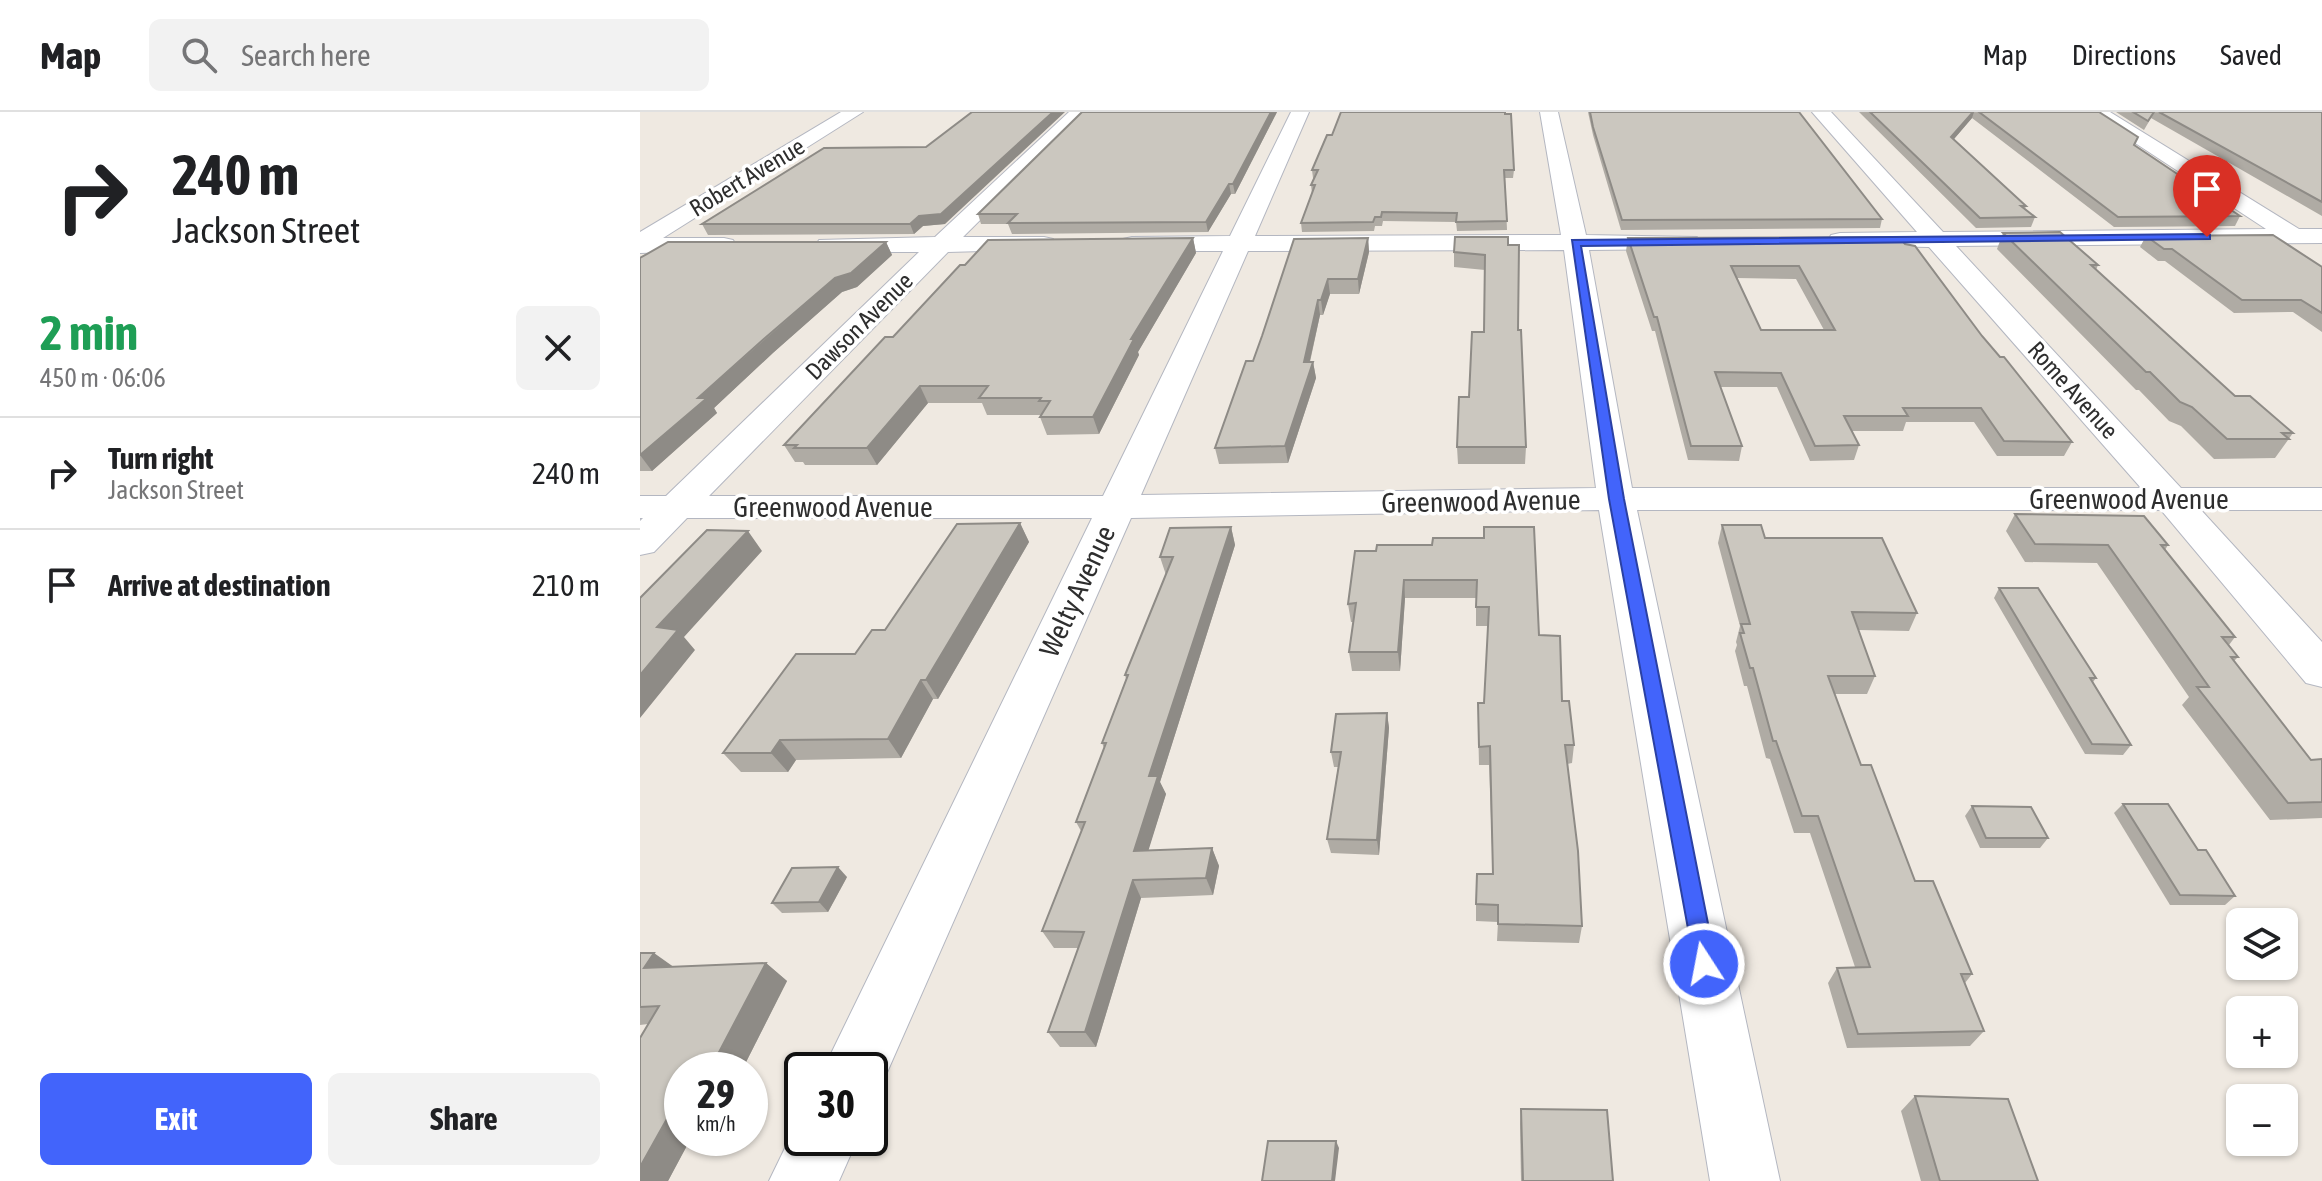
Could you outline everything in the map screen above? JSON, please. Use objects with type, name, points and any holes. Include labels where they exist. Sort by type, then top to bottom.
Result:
[{"type":"street","name":"Robert Avenue","points":[[640,244],[854,112]]},
{"type":"street","name":"Dawson Avenue","points":[[640,543],[1080,112]]},
{"type":"street","name":"Welty Avenue","points":[[863,1052],[1300,112]]},
{"type":"street","points":[[1549,112],[1575,243],[1616,499],[1745,1181]]},
{"type":"street","name":"Rome Avenue","points":[[1821,112],[2172,500],[2322,671]]},
{"type":"street","points":[[2097,112],[2322,254]]},
{"type":"street","points":[[1816,240],[2322,236]]},
{"type":"street","points":[[1112,244],[1711,241]]},
{"type":"street","points":[[640,244],[745,245]]},
{"type":"street","points":[[806,245],[1065,244]]},
{"type":"street","name":"Greenwood Avenue","points":[[640,507],[1115,507],[1616,499],[2322,499]]},
{"type":"street","points":[[804,1181],[816,1156]]},
{"type":"building","points":[[972,112],[1053,112],[941,214],[919,216],[910,224],[702,224],[824,148],[926,147]]},
{"type":"building","points":[[1082,112],[1271,112],[1233,184],[1229,184],[1206,222],[1008,223],[1017,214],[978,214]]},
{"type":"building","points":[[1341,112],[1511,114],[1514,170],[1504,170],[1507,221],[1456,222],[1457,213],[1382,212],[1381,217],[1375,217],[1373,222],[1301,223],[1318,170],[1312,170]]},
{"type":"building","points":[[1590,112],[1799,112],[1882,219],[1622,220]]},
{"type":"building","points":[[1870,112],[1973,112],[1951,137],[2035,217],[1980,218]]},
{"type":"building","points":[[1979,112],[2099,112],[2138,137],[2134,145],[2240,216],[2118,217]]},
{"type":"building","points":[[2133,112],[2154,112],[2148,121]]},
{"type":"building","points":[[2159,112],[2322,112],[2322,202]]},
{"type":"building","points":[[2060,232],[2098,265],[2091,265],[2235,396],[2250,396],[2293,433],[2282,433],[2289,439],[2227,439],[2192,407],[2180,402],[2150,372],[2146,372],[2003,233]]},
{"type":"building","points":[[2273,235],[2322,267],[2322,313],[2301,300],[2242,300],[2172,249],[2164,249],[2146,236]]},
{"type":"building","points":[[1455,237],[1508,237],[1508,245],[1519,245],[1518,330],[1521,330],[1526,447],[1457,447],[1459,397],[1469,397],[1472,332],[1484,332],[1485,255],[1454,252]]},
{"type":"building","points":[[1899,237],[1905,244],[1915,246],[1982,336],[2000,357],[2004,357],[2072,442],[2004,441],[1981,408],[1903,408],[1908,416],[1844,416],[1859,445],[1815,446],[1781,373],[1715,372],[1742,446],[1691,446],[1657,317],[1654,317],[1628,238]],"holes":[[[1731,266],[1799,266],[1835,330],[1761,330]]]},
{"type":"building","points":[[1193,238],[1131,339],[1134,339],[1093,417],[1040,417],[1050,401],[1039,401],[1041,398],[979,398],[988,386],[920,386],[867,448],[794,448],[797,445],[784,445],[885,337],[893,337],[960,265],[965,265],[988,240]]},
{"type":"building","points":[[1368,238],[1358,279],[1328,279],[1321,300],[1318,300],[1304,362],[1313,362],[1285,446],[1215,448],[1246,361],[1253,361],[1294,239]]},
{"type":"building","points":[[668,242],[886,242],[851,273],[835,278],[765,338],[698,398],[707,398],[640,455],[640,258]]},
{"type":"building","points":[[2015,514],[2144,516],[2168,545],[2161,545],[2235,637],[2222,637],[2238,657],[2231,657],[2311,760],[2322,759],[2322,802],[2288,803],[2197,687],[2209,687],[2108,545],[2035,544]]},
{"type":"building","points":[[1020,523],[926,680],[921,680],[888,739],[780,740],[771,753],[723,753],[796,654],[855,654],[872,630],[885,630],[957,524]]},
{"type":"building","points":[[1722,525],[1761,525],[1765,538],[1882,538],[1917,613],[1852,612],[1875,676],[1828,676],[1861,765],[1871,765],[1915,881],[1933,881],[1972,974],[1961,974],[1984,1031],[1858,1034],[1837,968],[1870,967],[1818,816],[1802,816],[1776,741],[1773,741],[1740,633],[1744,633],[1741,624],[1750,624]]},
{"type":"building","points":[[1231,527],[1149,776],[1158,776],[1134,851],[1212,848],[1206,878],[1133,880],[1085,1032],[1048,1032],[1084,932],[1042,931],[1085,822],[1076,822],[1106,743],[1102,743],[1128,675],[1125,675],[1173,557],[1160,557],[1170,528]]},
{"type":"building","points":[[1484,527],[1534,527],[1539,635],[1560,636],[1562,701],[1569,701],[1574,745],[1565,745],[1578,851],[1582,926],[1498,924],[1498,905],[1476,904],[1477,874],[1493,874],[1490,746],[1479,747],[1478,703],[1484,703],[1489,607],[1476,607],[1477,580],[1404,580],[1398,652],[1349,652],[1356,603],[1348,604],[1355,551],[1376,551],[1377,545],[1432,545],[1433,538],[1484,538]]},
{"type":"building","points":[[707,530],[748,531],[657,627],[678,630],[640,675],[640,598]]},
{"type":"building","points":[[1999,588],[2038,588],[2096,678],[2090,678],[2131,745],[2092,744]]},
{"type":"building","points":[[1387,713],[1377,840],[1327,839],[1341,752],[1331,752],[1336,714]]},
{"type":"building","points":[[2123,804],[2168,804],[2198,850],[2206,850],[2235,896],[2180,895]]},
{"type":"building","points":[[1972,806],[2031,807],[2048,838],[1986,838]]},
{"type":"building","points":[[838,867],[819,902],[772,903],[792,868]]},
{"type":"building","points":[[640,953],[654,953],[644,968],[766,963],[719,1052],[664,1052],[664,1124],[640,1167],[640,1038],[659,1006],[640,1007]]},
{"type":"building","points":[[1915,1096],[2008,1099],[2038,1181],[1940,1181]]},
{"type":"building","points":[[1521,1109],[1607,1110],[1613,1181],[1523,1181]]},
{"type":"building","points":[[1268,1141],[1336,1141],[1332,1181],[1262,1181]]},
{"type":"route","points":[[1704,964],[1616,499],[1575,243],[2207,237]]}]
